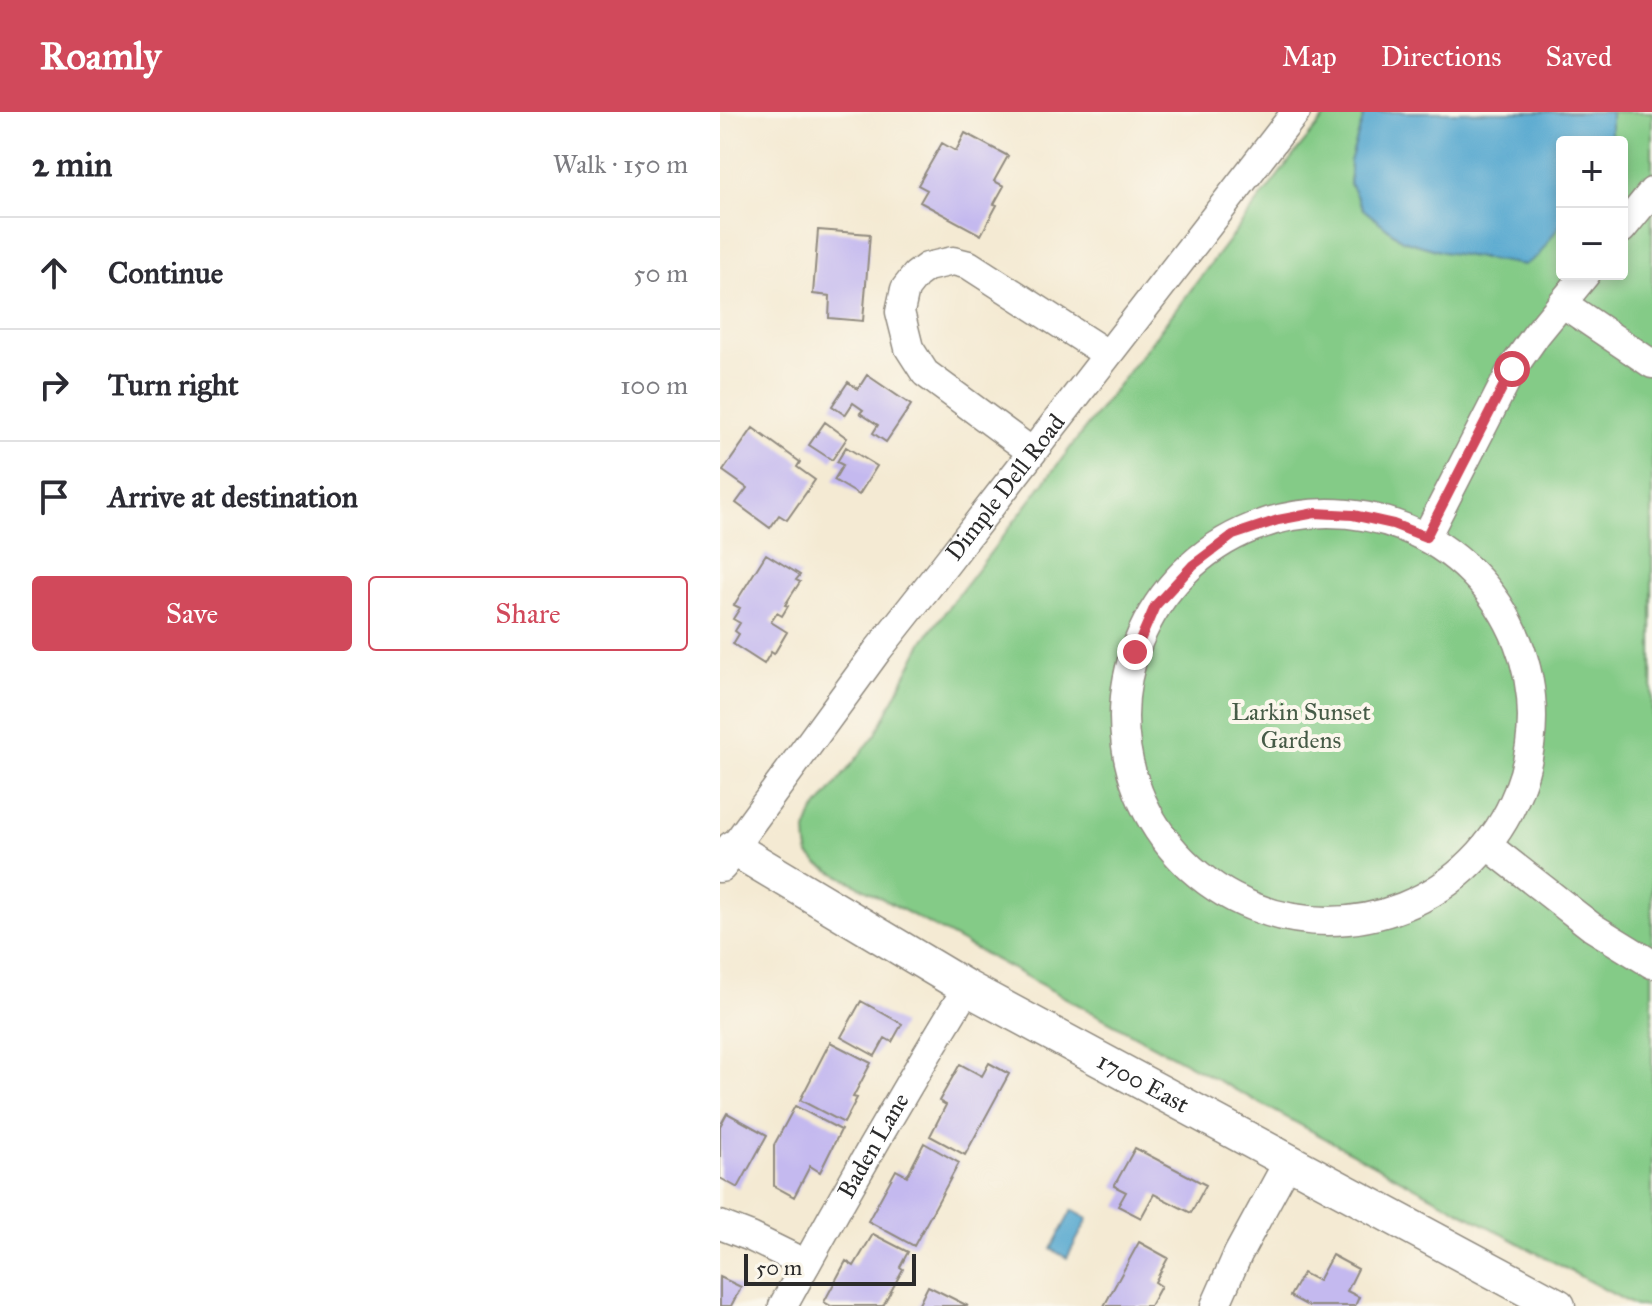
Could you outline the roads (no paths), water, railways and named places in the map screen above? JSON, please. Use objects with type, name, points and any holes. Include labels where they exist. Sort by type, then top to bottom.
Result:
[{"type":"main road","name":"1700 East","points":[[726,857],[1558,1306]]},
{"type":"street","name":"Dimple Dell Road","points":[[726,857],[886,639],[1296,112]]},
{"type":"street","points":[[1628,222],[1652,192]]},
{"type":"street","points":[[1032,452],[925,373],[909,348],[903,329],[900,312],[905,289],[927,267],[953,261],[969,265],[1107,354]]},
{"type":"street","points":[[1426,537],[1512,369],[1581,280]]},
{"type":"street","points":[[1562,303],[1652,364]]},
{"type":"street","points":[[1315,513],[1353,515],[1393,524],[1426,537],[1462,565],[1490,595],[1506,616],[1517,639],[1528,673],[1533,715],[1530,757],[1513,804],[1487,845],[1451,881],[1420,901],[1388,914],[1340,921],[1294,918],[1259,909],[1226,895],[1187,865],[1157,833],[1141,805],[1131,774],[1124,726],[1124,692],[1135,652],[1155,606],[1193,565],[1233,535],[1278,520],[1315,513]]},
{"type":"street","points":[[1487,845],[1592,927],[1652,964]]},
{"type":"street","name":"Baden Lane","points":[[783,1306],[870,1148],[967,988]]},
{"type":"street","points":[[1215,1306],[1238,1254],[1289,1160]]},
{"type":"street","points":[[720,1225],[806,1264]]},
{"type":"water","points":[[1365,112],[1611,112],[1611,136],[1556,136],[1556,230],[1538,256],[1524,265],[1443,252],[1402,240],[1363,209],[1350,184],[1350,161]]},
{"type":"water","points":[[1072,1210],[1088,1219],[1067,1258],[1051,1249]]},
{"type":"park label","name":"Larkin Sunset Gardens","points":[[1301,726]]}]
